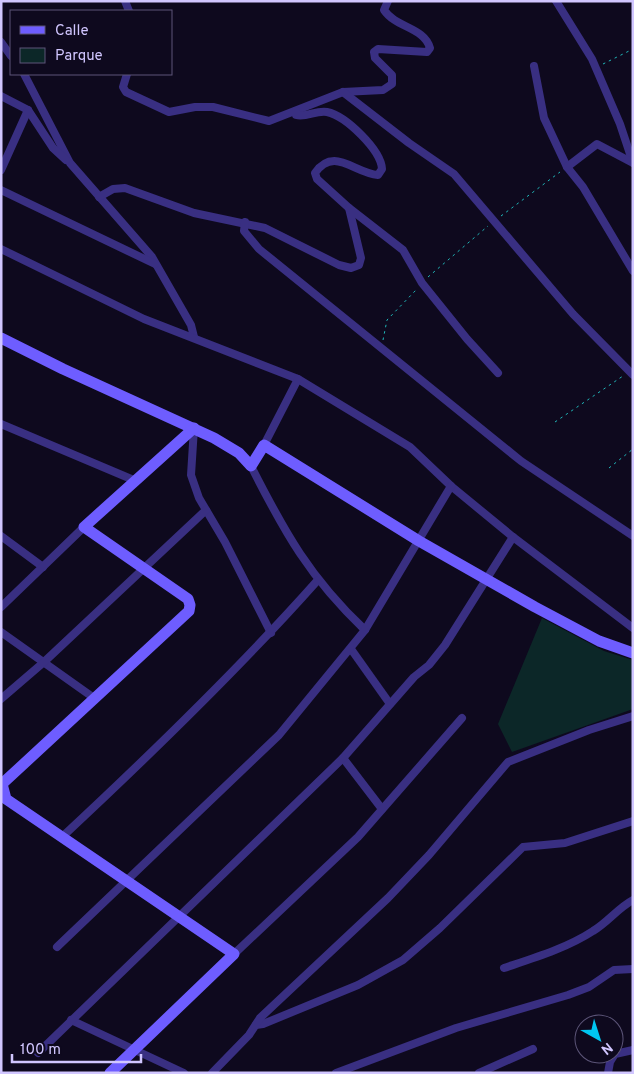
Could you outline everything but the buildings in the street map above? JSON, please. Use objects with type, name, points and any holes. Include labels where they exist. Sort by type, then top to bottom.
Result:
[{"type":"street","points":[[127,75],[122,87],[126,92],[169,112],[213,106],[269,121],[343,92],[383,90],[392,84],[392,75],[375,58],[374,52],[378,49],[427,52],[430,48],[422,35],[390,19],[384,10],[388,1]]},
{"type":"street","points":[[556,1],[596,67],[633,163]]},
{"type":"street","points":[[1,42],[10,55]]},
{"type":"street","points":[[534,66],[544,118],[567,167],[633,271]]},
{"type":"street","points":[[25,75],[70,163]]},
{"type":"street","points":[[343,92],[409,143],[454,174],[568,308],[631,373]]},
{"type":"street","points":[[1,96],[28,110],[54,148],[70,163],[147,252],[191,325],[194,338]]},
{"type":"street","points":[[1,170],[28,110]]},
{"type":"street","points":[[296,111],[296,115],[301,116],[325,112],[341,117],[367,142],[382,163],[382,170],[378,175],[342,162],[332,161],[321,164],[314,173],[317,179],[349,208],[403,250],[422,283],[467,339],[498,373]]},
{"type":"street","points":[[567,167],[597,144],[633,163]]},
{"type":"street","points":[[99,198],[113,189],[125,188],[194,213],[245,222],[265,228],[339,265],[351,268],[358,265],[361,258],[349,208]]},
{"type":"street","points":[[1,190],[155,264]]},
{"type":"street","points":[[245,222],[244,231],[259,249],[521,462],[633,536]]},
{"type":"street","points":[[1,249],[15,254],[144,319],[298,379],[410,446],[451,486],[513,537],[633,628]]},
{"type":"street","points":[[1,338],[63,369],[194,428],[239,453],[251,466],[283,530],[317,581],[365,630]]},
{"type":"street","points":[[251,466],[298,379]]},
{"type":"street","points":[[1,424],[136,480]]},
{"type":"street","points":[[1,607],[84,527],[194,428]]},
{"type":"street","points":[[194,428],[190,476],[271,633]]},
{"type":"street","points":[[264,445],[419,541],[486,579],[599,641],[633,653]]},
{"type":"street","points":[[57,947],[279,735],[365,630],[451,486]]},
{"type":"street","points":[[1,699],[44,662],[206,510]]},
{"type":"street","points":[[84,527],[188,599],[189,611],[2,784],[2,792],[6,799],[126,882],[181,916],[234,954]]},
{"type":"street","points":[[1,536],[43,567]]},
{"type":"street","points":[[38,1053],[343,758],[414,677],[430,665],[445,645],[513,537]]},
{"type":"street","points":[[62,837],[168,738],[271,633],[317,581]]},
{"type":"street","points":[[1,632],[94,698]]},
{"type":"street","points":[[351,649],[390,704]]},
{"type":"street","points":[[212,1073],[249,1035],[256,1025],[415,870],[508,762],[589,730],[633,716]]},
{"type":"street","points":[[110,1073],[358,837],[462,718]]},
{"type":"street","points":[[343,758],[382,809]]},
{"type":"street","points":[[256,1025],[263,1024],[358,985],[403,960],[440,928],[523,847],[566,843],[633,821]]},
{"type":"street","points":[[504,968],[545,954],[593,931],[624,904],[633,900]]},
{"type":"street","points":[[336,1073],[456,1028],[568,995],[589,987],[614,970],[633,969]]},
{"type":"street","points":[[71,1020],[184,1073]]},
{"type":"street","points":[[479,1073],[533,1049]]},
{"type":"street","points":[[608,1073],[610,1062],[616,1054],[633,1050]]},
{"type":"path","points":[[596,67],[633,49]]},
{"type":"path","points":[[382,348],[387,320],[435,270],[495,221],[567,167]]},
{"type":"path","points":[[555,422],[631,373]]},
{"type":"path","points":[[609,468],[633,449]]},
{"type":"green space","points":[[542,618],[604,651],[633,660],[633,709],[512,752],[498,724]]}]
